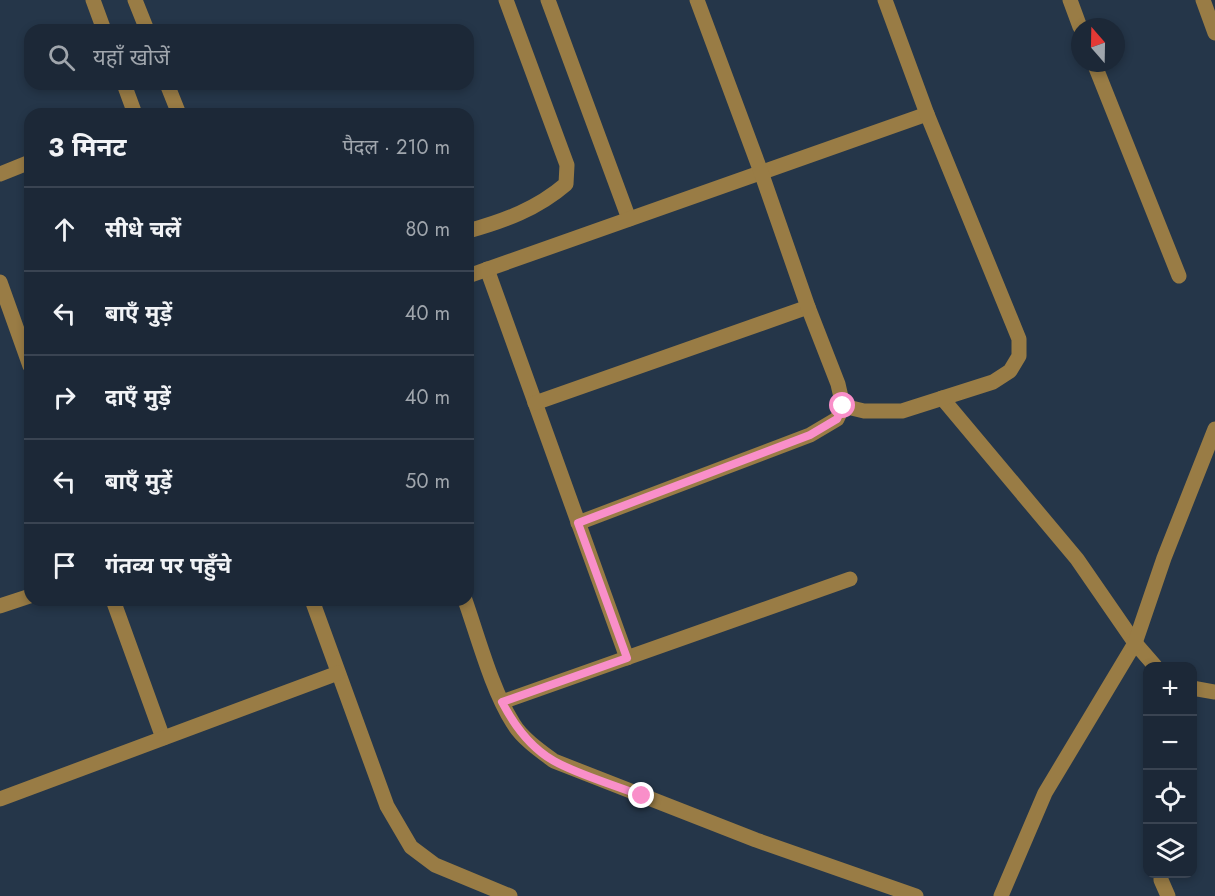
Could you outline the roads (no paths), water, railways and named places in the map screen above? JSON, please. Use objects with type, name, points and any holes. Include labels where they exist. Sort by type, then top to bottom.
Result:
[{"type":"street","points":[[93,0],[102,24]]},
{"type":"street","points":[[135,0],[145,24]]},
{"type":"street","points":[[474,229],[506,220],[551,197],[566,184],[567,165],[506,0]]},
{"type":"street","points":[[548,0],[629,219]]},
{"type":"street","points":[[578,523],[810,435],[837,419],[843,406],[838,384],[697,0]]},
{"type":"street","points":[[843,406],[864,411],[902,411],[993,382],[1010,371],[1019,356],[1018,339],[927,114],[885,0]]},
{"type":"street","points":[[1070,0],[1077,18]]},
{"type":"street","points":[[1203,0],[1215,33]]},
{"type":"street","points":[[1099,72],[1179,276]]},
{"type":"street","points":[[126,90],[133,108]]},
{"type":"street","points":[[169,90],[177,108]]},
{"type":"street","points":[[474,274],[927,114]]},
{"type":"street","points":[[0,174],[24,164]]},
{"type":"street","points":[[487,269],[627,658]]},
{"type":"street","points":[[0,282],[24,349]]},
{"type":"street","points":[[535,403],[808,307]]},
{"type":"street","points":[[942,398],[1077,559],[1135,643],[1152,662]]},
{"type":"street","points":[[1000,896],[1045,793],[1135,643],[1164,558],[1215,429]]},
{"type":"street","points":[[502,702],[850,579]]},
{"type":"street","points":[[0,606],[24,598]]},
{"type":"street","points":[[115,606],[163,738]]},
{"type":"street","points":[[314,606],[387,806],[411,847],[435,865],[510,896]]},
{"type":"street","points":[[467,606],[502,702],[514,725],[536,748],[554,761],[756,840],[916,896]]},
{"type":"street","points":[[0,799],[338,673]]},
{"type":"street","points":[[1197,688],[1215,692]]},
{"type":"street","points":[[1160,883],[1168,896]]}]
